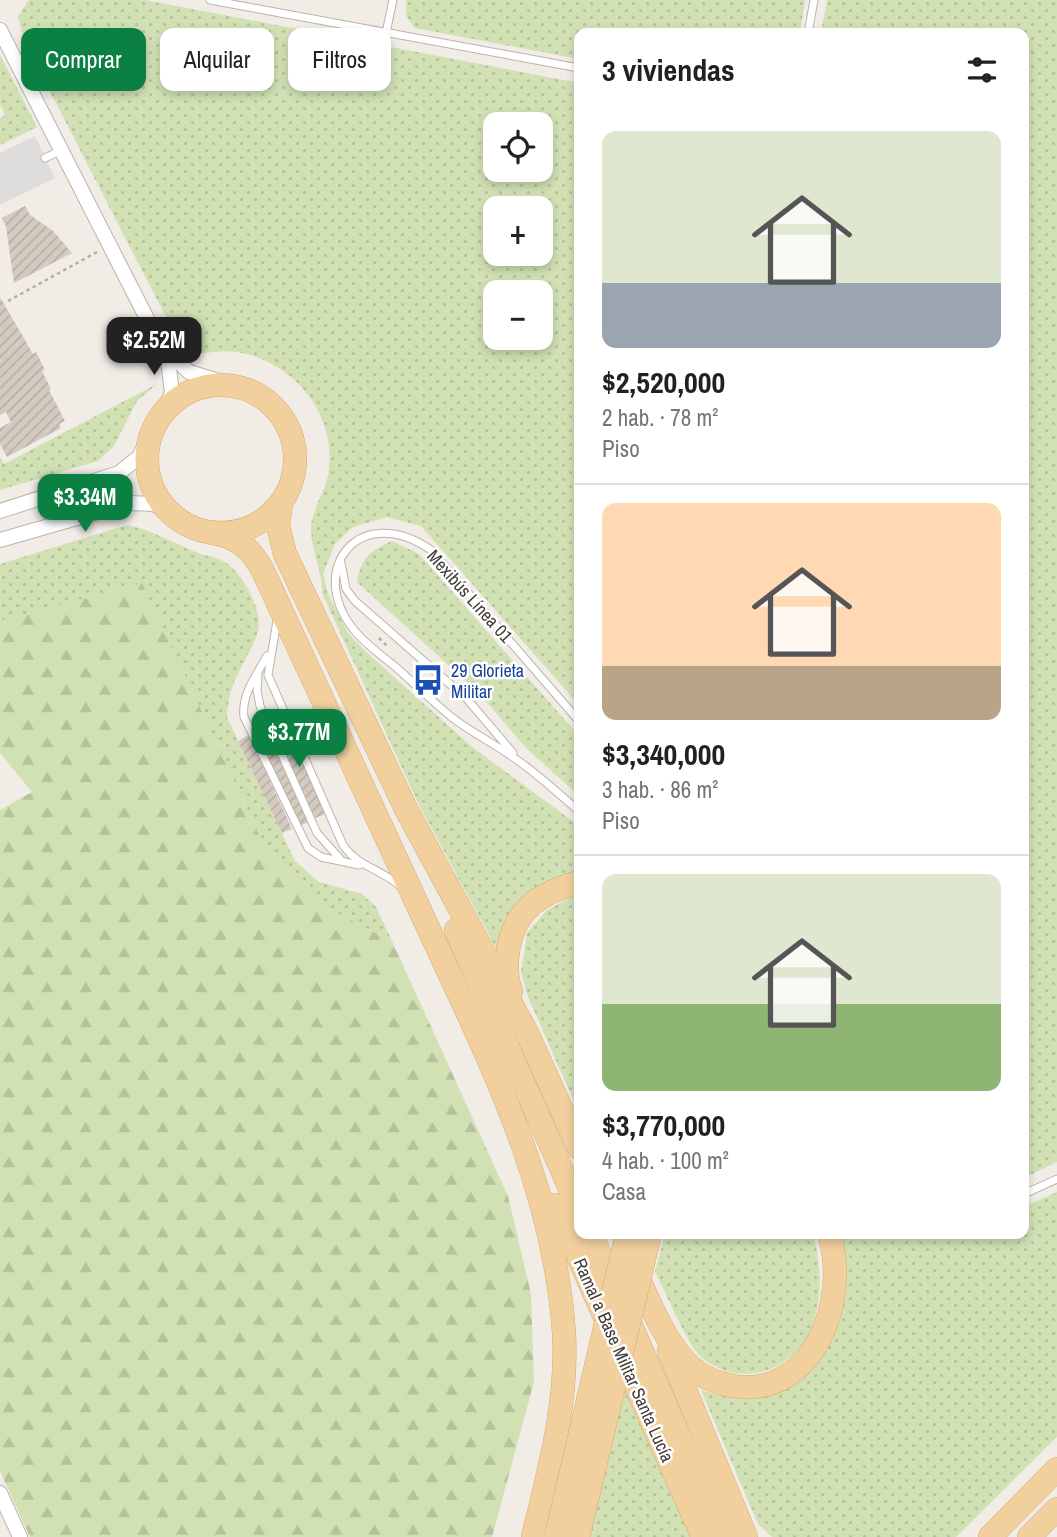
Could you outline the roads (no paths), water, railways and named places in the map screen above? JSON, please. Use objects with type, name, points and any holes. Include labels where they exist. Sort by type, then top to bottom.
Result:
[{"type":"main road","points":[[533,1537],[553,1454],[561,1392],[564,1337],[548,1220],[511,1107],[272,589],[247,547],[229,536],[192,527],[173,515],[158,498],[149,477],[147,455],[156,424],[177,398],[198,388],[235,386],[269,402],[290,432],[295,469],[281,503],[278,526],[285,554],[405,808],[504,1043],[574,1198]]},
{"type":"main road","points":[[213,533],[250,527],[281,503]]},
{"type":"main road","points":[[405,808],[527,1033]]},
{"type":"main road","points":[[574,884],[550,892],[525,910],[510,941],[505,975],[527,1033],[574,1137]]},
{"type":"main road","name":"Ramal a Base Militar Santa Lucía","points":[[511,1107],[703,1537]]},
{"type":"main road","points":[[593,1239],[723,1537]]},
{"type":"main road","points":[[620,1239],[657,1318],[697,1424],[746,1537]]},
{"type":"main road","points":[[556,1537],[625,1239]]},
{"type":"main road","points":[[578,1537],[649,1239]]},
{"type":"main road","points":[[657,1318],[690,1366],[718,1383],[749,1388],[779,1381],[804,1364],[820,1341],[829,1317],[833,1305],[834,1268],[830,1239]]},
{"type":"main road","points":[[990,1537],[1057,1469]]},
{"type":"main road","points":[[1029,1537],[1057,1509]]},
{"type":"street","points":[[0,30],[160,341],[178,365],[189,372],[235,386]]},
{"type":"street","points":[[0,511],[119,473],[139,457],[172,393],[172,379],[160,341]]},
{"type":"street","points":[[0,540],[129,503],[154,504],[173,515]]},
{"type":"street","points":[[0,1493],[20,1537]]},
{"type":"lane","points":[[210,0],[359,28]]},
{"type":"lane","points":[[387,28],[393,0]]},
{"type":"lane","points":[[809,28],[814,0]]},
{"type":"lane","points":[[391,34],[574,67]]},
{"type":"lane","points":[[45,158],[62,150]]},
{"type":"lane","name":"Mexibús Línea 01","points":[[341,560],[351,545],[379,531],[397,532],[415,539],[431,550],[574,715]]},
{"type":"lane","points":[[341,560],[346,589],[355,601],[467,699],[520,762]]},
{"type":"lane","points":[[341,560],[334,584],[337,601],[355,631],[455,719],[520,762],[574,807]]},
{"type":"lane","points":[[272,589],[276,611],[268,668],[272,687],[343,845],[351,857],[363,866],[397,883],[424,919]]},
{"type":"lane","points":[[273,646],[246,694],[242,706],[244,717],[308,848],[321,857],[363,866]]},
{"type":"lane","points":[[259,671],[257,690],[260,706],[317,833],[342,862]]},
{"type":"lane","points":[[1029,1192],[1057,1178]]},
{"type":"place","name":"29 Glorieta Militar","points":[[428,680]]}]
